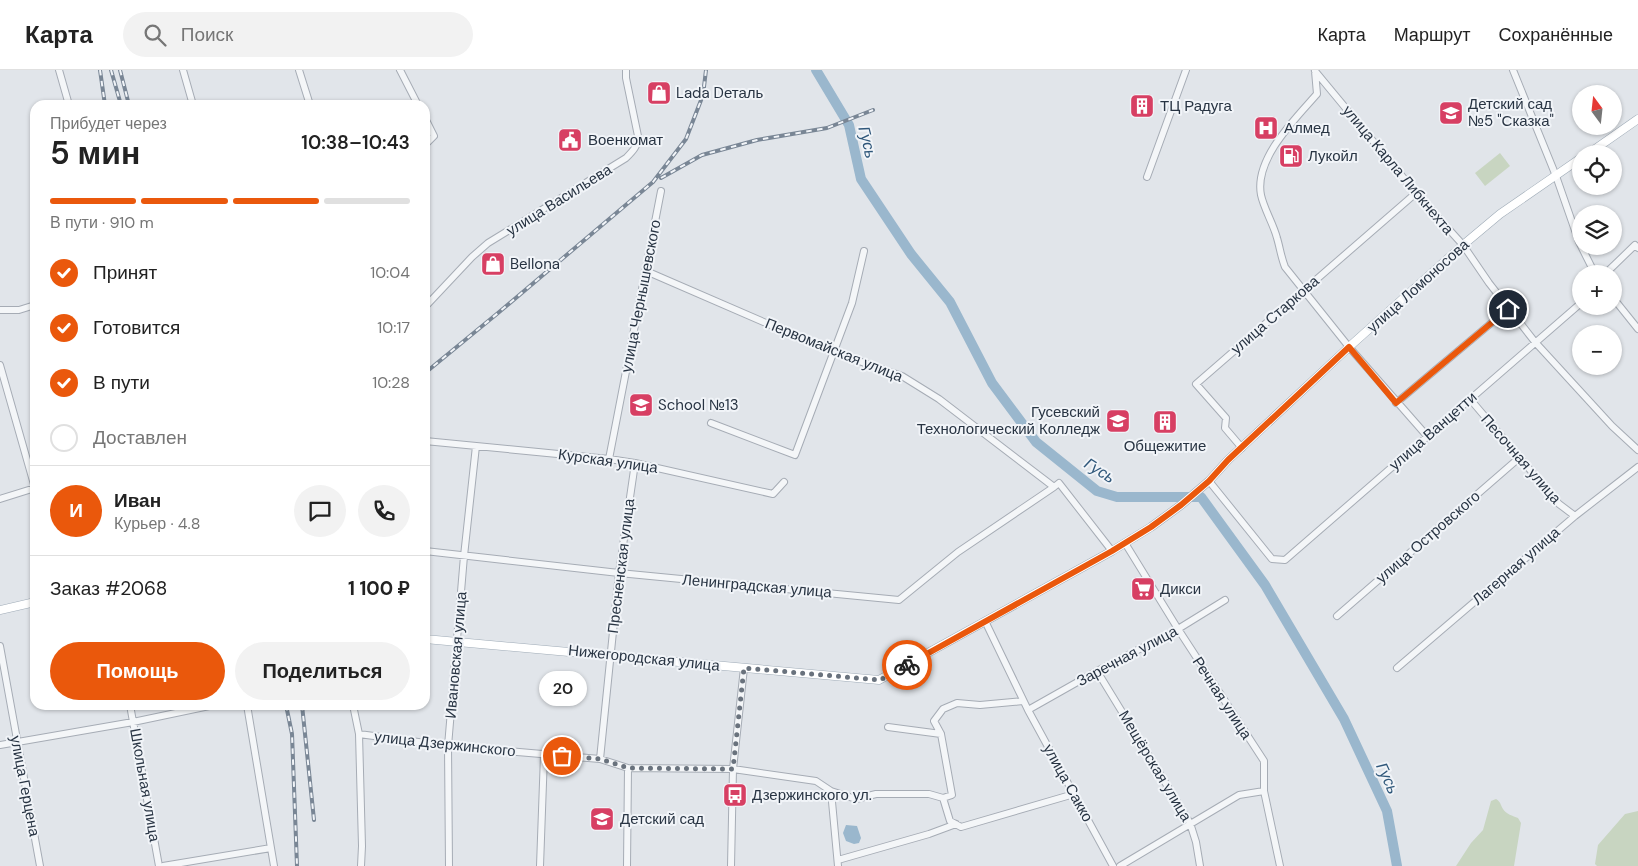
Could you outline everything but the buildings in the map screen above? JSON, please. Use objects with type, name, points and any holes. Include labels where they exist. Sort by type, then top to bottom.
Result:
[{"type":"main road","points":[[1601,145],[1638,119]]},
{"type":"main road","name":"улица Ломоносова","points":[[1200,488],[1349,347],[1463,245],[1500,214],[1572,164]]},
{"type":"main road","name":"Нижегородская улица","points":[[430,639],[880,680],[1112,551],[1181,505],[1200,488]]},
{"type":"main road","points":[[0,610],[30,603]]},
{"type":"street","points":[[59,70],[68,100]]},
{"type":"street","points":[[183,70],[192,100]]},
{"type":"street","points":[[300,70],[309,100]]},
{"type":"street","points":[[400,70],[415,100]]},
{"type":"street","name":"улица Васильева","points":[[430,302],[472,257],[488,243],[626,158],[634,150],[638,142],[638,136],[626,70]]},
{"type":"street","points":[[1147,176],[1186,70]]},
{"type":"street","points":[[1315,70],[1317,94],[1298,115],[1268,155],[1261,181],[1262,196],[1285,267],[1396,403],[1427,436]]},
{"type":"street","name":"улица Карла Либкнехта","points":[[1315,70],[1416,193],[1463,245],[1508,309],[1535,342],[1612,426],[1638,450]]},
{"type":"street","points":[[1513,70],[1556,176],[1579,242],[1590,265]]},
{"type":"street","points":[[430,128],[434,136],[430,140]]},
{"type":"street","name":"улица Чернышевского","points":[[609,459],[661,192]]},
{"type":"street","name":"улица Старкова","points":[[1242,448],[1225,428],[1226,418],[1196,384],[1416,193]]},
{"type":"street","points":[[1614,265],[1635,246],[1638,248]]},
{"type":"street","points":[[711,423],[795,455],[852,303],[864,251]]},
{"type":"street","name":"Первомайская улица","points":[[646,271],[833,352],[902,376],[939,399],[1054,487],[1059,483],[1112,551]]},
{"type":"street","points":[[0,310],[19,310],[30,307]]},
{"type":"street","points":[[1396,403],[1508,309]]},
{"type":"street","points":[[1622,309],[1638,329]]},
{"type":"street","name":"улица Ванцетти","points":[[1209,481],[1272,558],[1285,560],[1572,311]]},
{"type":"street","points":[[0,365],[30,470]]},
{"type":"street","name":"Песочная улица","points":[[1470,399],[1559,504],[1575,516]]},
{"type":"street","name":"Курская улица","points":[[430,441],[609,459],[635,463],[773,494],[784,482]]},
{"type":"street","name":"Ивановская улица","points":[[449,866],[448,746],[464,556],[476,446]]},
{"type":"street","name":"улица Островского","points":[[1337,616],[1519,458]]},
{"type":"street","name":"Пресненская улица","points":[[600,759],[610,655],[635,463]]},
{"type":"street","name":"Лагерная улица","points":[[1397,668],[1575,516],[1638,467]]},
{"type":"street","name":"Ленинградская улица","points":[[430,552],[620,573],[899,600],[958,552],[1054,487]]},
{"type":"street","points":[[0,499],[30,490]]},
{"type":"street","name":"Речная улица","points":[[1125,543],[1178,629],[1264,761],[1264,791],[1280,866]]},
{"type":"street","name":"Заречная улица","points":[[1028,710],[1097,671],[1178,629],[1225,600]]},
{"type":"street","name":"улица Сакко","points":[[985,621],[1023,701],[1114,866]]},
{"type":"street","name":"улица Герцена","points":[[0,646],[40,866]]},
{"type":"street","points":[[731,866],[733,769],[744,668]]},
{"type":"street","name":"Мещёрская улица","points":[[1097,671],[1190,823],[1196,842],[1200,866]]},
{"type":"street","points":[[1023,701],[980,705],[957,703],[943,709],[934,721],[941,734],[952,795],[943,798],[950,821],[960,827],[1074,794]]},
{"type":"street","name":"Школьная улица","points":[[131,710],[161,866]]},
{"type":"street","points":[[0,746],[190,710]]},
{"type":"street","points":[[248,710],[274,866]]},
{"type":"street","points":[[354,710],[359,734],[361,866]]},
{"type":"street","points":[[888,726],[941,734]]},
{"type":"street","name":"улица Дзержинского","points":[[359,734],[448,746],[600,759],[628,768],[733,769],[816,781],[831,791],[856,799],[876,794],[929,794],[943,798]]},
{"type":"street","points":[[540,866],[544,755]]},
{"type":"street","points":[[627,866],[628,768]]},
{"type":"street","points":[[831,791],[838,863],[956,824]]},
{"type":"street","points":[[1120,866],[1239,795],[1264,791]]},
{"type":"street","points":[[161,866],[271,848]]},
{"type":"green space","points":[[1500,153],[1510,166],[1485,186],[1475,173]]},
{"type":"green space","points":[[1496,799],[1500,802],[1504,811],[1518,818],[1521,823],[1514,866],[1456,866],[1471,843],[1483,830],[1491,801]]},
{"type":"green space","points":[[1638,811],[1638,866],[1597,866],[1595,864],[1598,845],[1625,814]]},
{"type":"water","points":[[846,825],[857,826],[861,838],[859,843],[854,844],[846,841],[843,833]]},
{"type":"waterway","name":"Гусь","points":[[816,70],[849,125],[861,179],[911,254],[950,302],[992,383],[1036,442],[1097,491],[1117,497],[1201,497],[1265,585],[1344,719],[1387,811],[1397,866]]},
{"type":"railway","points":[[100,70],[104,100]]},
{"type":"railway","points":[[111,70],[120,100]]},
{"type":"railway","points":[[120,70],[128,100]]},
{"type":"railway","points":[[430,369],[653,182],[686,139],[703,95],[706,70]]},
{"type":"railway","points":[[661,178],[702,155],[757,140],[827,128],[873,110]]},
{"type":"railway","points":[[287,710],[292,734],[297,866]]},
{"type":"railway","points":[[303,710],[314,820]]},
{"type":"way so far","points":[[562,756],[600,759],[628,768],[733,769],[744,668],[880,680],[907,665]]},
{"type":"place","name":"Lada Dеталь","points":[[659,93]]},
{"type":"place","name":"ТЦ Радуга","points":[[1142,106]]},
{"type":"place","name":"Детский сад №5 \"Сказка\"","points":[[1451,113]]},
{"type":"place","name":"Алмед","points":[[1266,128]]},
{"type":"place","name":"Военкомат","points":[[570,140]]},
{"type":"place","name":"Лукойл","points":[[1291,156]]},
{"type":"place","name":"Bellona","points":[[493,264]]},
{"type":"place","name":"School №13","points":[[641,405]]},
{"type":"place","name":"Гусевский Технологический Колледж","points":[[1118,421]]},
{"type":"place","name":"Общежитие","points":[[1165,422]]},
{"type":"place","name":"Дикси","points":[[1143,589]]},
{"type":"place","name":"20","points":[[562,756]]},
{"type":"place","name":"Дзержинского ул.","points":[[735,795]]},
{"type":"place","name":"Детский сад","points":[[602,819]]},
{"type":"route","points":[[907,665],[1112,551],[1151,527],[1209,481],[1228,460],[1349,347],[1396,403],[1508,309]]}]
